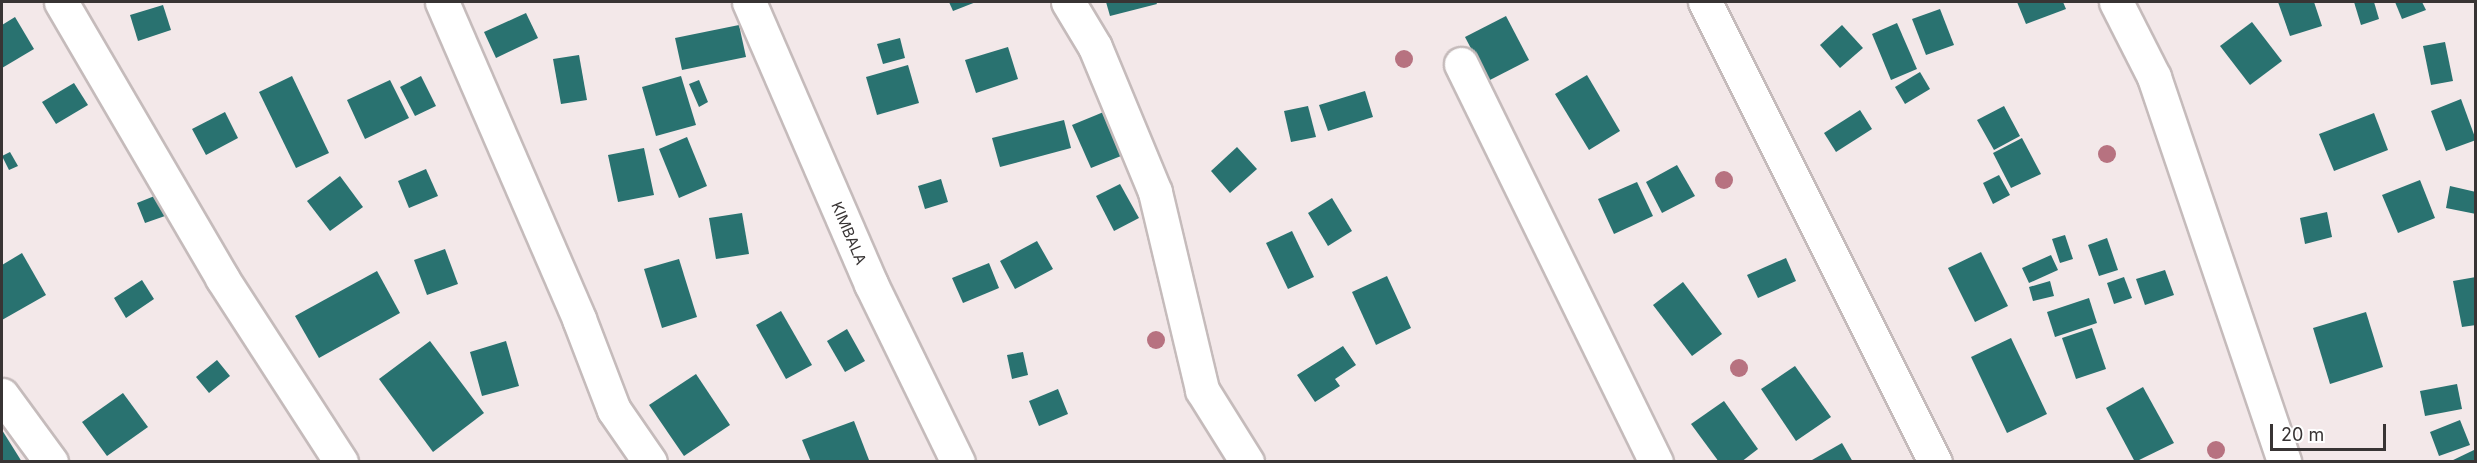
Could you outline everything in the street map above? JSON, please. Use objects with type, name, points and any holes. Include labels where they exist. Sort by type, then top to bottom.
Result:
[{"type":"street","points":[[61,2],[222,278],[341,462]]},
{"type":"street","points":[[442,2],[579,319],[614,410],[650,462]]},
{"type":"street","name":"KIMBALA","points":[[749,2],[871,284],[958,462]]},
{"type":"street","points":[[1068,2],[1095,47],[1155,192],[1202,390],[1247,462]]},
{"type":"street","points":[[1705,2],[1935,462]]},
{"type":"street","points":[[2116,2],[2154,77],[2284,462]]},
{"type":"street","points":[[1461,64],[1656,462]]},
{"type":"street","points":[[2,395],[51,462]]},
{"type":"building","points":[[949,2],[976,2],[953,11]]},
{"type":"building","points":[[1106,2],[1156,2],[1157,4],[1110,16]]},
{"type":"building","points":[[2017,2],[2063,2],[2066,9],[2026,24]]},
{"type":"building","points":[[2278,2],[2314,2],[2322,26],[2290,36]]},
{"type":"building","points":[[2354,2],[2374,2],[2379,19],[2361,25]]},
{"type":"building","points":[[2395,2],[2422,2],[2426,10],[2402,19]]},
{"type":"building","points":[[163,5],[171,30],[138,41],[130,15]]},
{"type":"building","points":[[1940,9],[1954,45],[1926,55],[1912,19]]},
{"type":"building","points":[[526,13],[538,38],[496,58],[484,32]]},
{"type":"building","points":[[1506,16],[1529,60],[1488,81],[1465,37]]},
{"type":"building","points":[[15,17],[34,49],[2,68],[2,25]]},
{"type":"building","points":[[2252,22],[2282,61],[2250,85],[2220,46]]},
{"type":"building","points":[[1897,23],[1917,69],[1891,80],[1872,34]]},
{"type":"building","points":[[739,25],[746,57],[682,70],[675,38]]},
{"type":"building","points":[[1842,25],[1863,48],[1840,68],[1820,45]]},
{"type":"building","points":[[900,38],[905,58],[883,64],[877,44]]},
{"type":"building","points":[[2445,42],[2453,81],[2431,85],[2423,46]]},
{"type":"building","points":[[1008,47],[1018,79],[976,93],[965,60]]},
{"type":"building","points":[[579,55],[587,100],[561,104],[553,59]]},
{"type":"building","points":[[908,65],[919,103],[877,115],[866,77]]},
{"type":"building","points":[[1920,72],[1930,89],[1905,104],[1895,87]]},
{"type":"building","points":[[1587,75],[1620,131],[1589,150],[1555,94]]},
{"type":"building","points":[[292,76],[329,153],[296,168],[259,92]]},
{"type":"building","points":[[421,76],[436,106],[415,116],[400,87]]},
{"type":"building","points":[[681,76],[696,125],[656,136],[642,87]]},
{"type":"building","points":[[390,80],[409,118],[365,139],[347,100]]},
{"type":"building","points":[[699,80],[708,102],[699,107],[689,84]]},
{"type":"building","points":[[74,83],[88,105],[56,124],[42,102]]},
{"type":"building","points":[[1365,91],[1373,117],[1328,131],[1319,105]]},
{"type":"building","points":[[2461,99],[2476,140],[2446,151],[2431,111]]},
{"type":"building","points":[[1308,106],[1316,137],[1291,142],[1284,111]]},
{"type":"building","points":[[2004,106],[2020,136],[1994,150],[1977,120]]},
{"type":"building","points":[[1860,110],[1872,129],[1836,152],[1824,133]]},
{"type":"building","points":[[1106,111],[1126,154],[1091,168],[1072,125]]},
{"type":"building","points":[[225,112],[238,138],[206,155],[192,129]]},
{"type":"building","points":[[2374,113],[2388,150],[2334,171],[2319,134]]},
{"type":"building","points":[[1064,120],[1071,148],[1000,167],[992,138]]},
{"type":"building","points":[[687,137],[707,186],[679,198],[659,149]]},
{"type":"building","points":[[2022,138],[2041,174],[2011,188],[1993,153]]},
{"type":"building","points":[[1237,147],[1257,169],[1230,193],[1211,171]]},
{"type":"building","points":[[644,148],[654,195],[618,202],[608,155]]},
{"type":"building","points":[[10,152],[18,166],[9,170],[2,156]]},
{"type":"building","points":[[1677,165],[1695,196],[1662,213],[1646,182]]},
{"type":"building","points":[[426,169],[438,196],[409,208],[398,181]]},
{"type":"building","points":[[1999,175],[2010,195],[1993,204],[1983,183]]},
{"type":"building","points":[[340,176],[363,207],[330,231],[307,201]]},
{"type":"building","points":[[941,179],[948,202],[925,209],[918,186]]},
{"type":"building","points":[[2420,180],[2435,218],[2398,233],[2382,195]]},
{"type":"building","points":[[1637,182],[1653,216],[1614,234],[1598,199]]},
{"type":"building","points":[[1120,184],[1139,218],[1114,231],[1096,196]]},
{"type":"building","points":[[2450,186],[2476,192],[2476,214],[2446,208]]},
{"type":"building","points":[[157,195],[165,216],[145,223],[137,203]]},
{"type":"building","points":[[1332,198],[1352,231],[1328,246],[1308,213]]},
{"type":"building","points":[[2327,212],[2332,237],[2305,244],[2300,218]]},
{"type":"building","points":[[742,213],[749,254],[716,259],[709,218]]},
{"type":"building","points":[[1292,231],[1314,277],[1288,289],[1266,243]]},
{"type":"building","points":[[2065,235],[2073,259],[2060,263],[2052,239]]},
{"type":"building","points":[[2107,238],[2118,270],[2099,276],[2088,245]]},
{"type":"building","points":[[1037,241],[1053,269],[1015,289],[1000,261]]},
{"type":"building","points":[[445,249],[458,284],[427,295],[414,260]]},
{"type":"building","points":[[1981,252],[2008,306],[1975,322],[1948,268]]},
{"type":"building","points":[[22,253],[46,295],[2,320],[2,265]]},
{"type":"building","points":[[2051,255],[2058,270],[2029,283],[2022,268]]},
{"type":"building","points":[[1786,258],[1796,281],[1758,298],[1747,275]]},
{"type":"building","points":[[679,259],[697,317],[662,328],[644,269]]},
{"type":"building","points":[[989,263],[999,288],[963,303],[952,278]]},
{"type":"building","points":[[2165,270],[2174,295],[2145,305],[2136,279]]},
{"type":"building","points":[[377,271],[400,313],[319,358],[295,316]]},
{"type":"building","points":[[1387,276],[1411,328],[1376,345],[1352,292]]},
{"type":"building","points":[[2124,277],[2132,298],[2114,304],[2107,283]]},
{"type":"building","points":[[2476,277],[2476,325],[2462,327],[2453,281]]},
{"type":"building","points":[[142,280],[154,299],[126,318],[114,298]]},
{"type":"building","points":[[2050,281],[2054,296],[2033,301],[2029,287]]},
{"type":"building","points":[[1683,282],[1722,334],[1692,356],[1653,305]]},
{"type":"building","points":[[2089,298],[2097,323],[2055,337],[2047,312]]},
{"type":"building","points":[[781,311],[812,365],[786,379],[756,325]]},
{"type":"building","points":[[2366,312],[2383,367],[2330,384],[2313,328]]},
{"type":"building","points":[[2092,328],[2106,369],[2076,379],[2062,338]]},
{"type":"building","points":[[847,329],[865,361],[845,372],[827,341]]},
{"type":"building","points":[[2011,338],[2047,414],[2007,433],[1971,357]]},
{"type":"building","points":[[430,341],[484,413],[433,452],[379,379]]},
{"type":"building","points":[[506,341],[519,386],[482,396],[470,352]]},
{"type":"building","points":[[1343,346],[1356,365],[1335,379],[1340,386],[1315,402],[1297,375]]},
{"type":"building","points":[[1023,352],[1028,375],[1012,379],[1007,355]]},
{"type":"building","points":[[217,360],[230,376],[209,393],[196,377]]},
{"type":"building","points":[[1795,366],[1831,417],[1796,441],[1761,389]]},
{"type":"building","points":[[696,374],[730,425],[684,456],[649,405]]},
{"type":"building","points":[[2457,384],[2462,409],[2425,416],[2420,391]]},
{"type":"building","points":[[2143,387],[2174,443],[2135,462],[2106,408]]},
{"type":"building","points":[[1058,389],[1068,414],[1039,426],[1029,401]]},
{"type":"building","points":[[123,393],[148,427],[107,456],[82,422]]},
{"type":"building","points":[[1724,401],[1758,449],[1741,462],[1719,462],[1691,424]]},
{"type":"building","points":[[2460,420],[2470,445],[2439,456],[2430,432]]},
{"type":"building","points":[[854,421],[869,460],[811,462],[802,440]]},
{"type":"building","points":[[2,430],[22,462],[2,462]]},
{"type":"building","points":[[1842,443],[1853,462],[1813,462],[1812,460]]},
{"type":"building","points":[[2476,449],[2476,462],[2449,462]]}]
